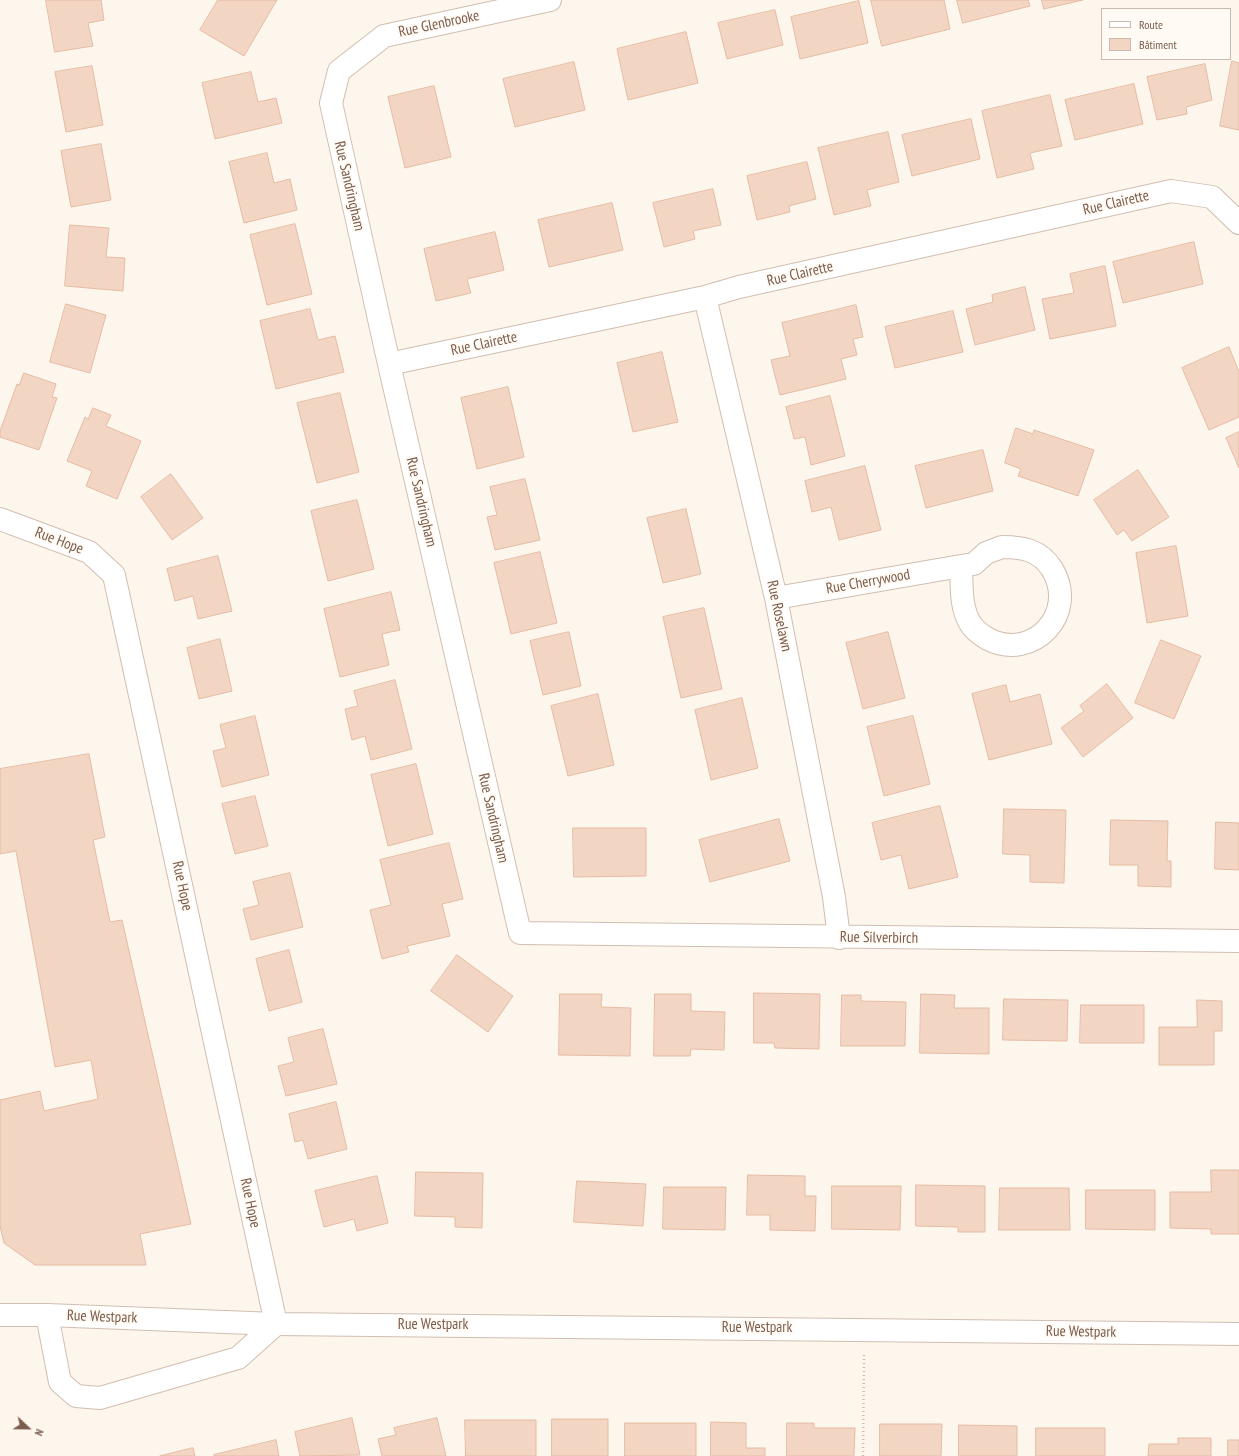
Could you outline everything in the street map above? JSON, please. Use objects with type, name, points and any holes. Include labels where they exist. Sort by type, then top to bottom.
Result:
[{"type":"street","name":"Rue Glenbrooke","points":[[339,71],[384,36],[550,0]]},
{"type":"street","name":"Rue Sandringham","points":[[339,71],[331,103],[389,364],[520,933]]},
{"type":"street","name":"Rue Clairette","points":[[389,364],[705,297],[739,287],[1171,191],[1212,197],[1239,223]]},
{"type":"street","name":"Rue Roselawn","points":[[705,297],[776,598],[834,897],[839,938]]},
{"type":"street","name":"Rue Hope","points":[[0,519],[89,552],[114,575],[276,1324]]},
{"type":"street","name":"Rue Cherrywood","points":[[776,598],[961,566],[974,564],[986,553],[1002,547],[1019,547],[1035,552],[1048,562],[1057,577],[1061,593],[1059,610],[1052,624],[1041,636],[1027,643],[1011,645],[995,643],[982,636],[970,624],[964,610],[961,566]]},
{"type":"street","name":"Rue Silverbirch","points":[[520,933],[839,938],[1239,941]]},
{"type":"street","name":"Rue Westpark","points":[[0,1315],[47,1315],[276,1324],[1239,1334]]},
{"type":"street","name":"Rue Westpark","points":[[47,1315],[60,1382],[76,1396],[100,1398],[238,1358],[276,1324]]},
{"type":"path","points":[[863,1456],[864,1329]]},
{"type":"building","points":[[46,0],[101,0],[104,20],[88,23],[93,46],[55,52]]},
{"type":"building","points":[[218,0],[277,0],[244,56],[200,30]]},
{"type":"building","points":[[871,0],[944,0],[950,29],[882,46]]},
{"type":"building","points":[[957,0],[1028,0],[1030,6],[963,23]]},
{"type":"building","points":[[1042,0],[1083,0],[1044,9]]},
{"type":"building","points":[[859,1],[868,43],[800,59],[791,17]]},
{"type":"building","points":[[775,10],[783,45],[727,59],[718,23]]},
{"type":"building","points":[[686,32],[698,83],[628,100],[617,49]]},
{"type":"building","points":[[1232,61],[1239,63],[1239,130],[1220,126]]},
{"type":"building","points":[[574,62],[585,110],[515,127],[503,79]]},
{"type":"building","points":[[1205,64],[1212,100],[1186,107],[1187,114],[1157,120],[1147,77]]},
{"type":"building","points":[[92,66],[103,125],[66,132],[55,72]]},
{"type":"building","points":[[251,72],[258,102],[276,98],[282,123],[215,139],[202,83]]},
{"type":"building","points":[[1134,84],[1143,124],[1075,140],[1065,100]]},
{"type":"building","points":[[434,86],[451,157],[405,168],[388,97]]},
{"type":"building","points":[[1050,95],[1062,146],[1030,153],[1034,169],[997,178],[982,111]]},
{"type":"building","points":[[971,119],[980,159],[912,176],[902,135]]},
{"type":"building","points":[[888,132],[899,182],[867,190],[871,206],[834,215],[818,148]]},
{"type":"building","points":[[101,144],[111,200],[71,207],[61,151]]},
{"type":"building","points":[[267,153],[274,183],[290,179],[297,210],[244,223],[229,162]]},
{"type":"building","points":[[807,162],[816,199],[789,206],[790,212],[757,220],[747,176]]},
{"type":"building","points":[[713,189],[721,225],[693,231],[695,239],[664,247],[653,203]]},
{"type":"building","points":[[612,203],[623,250],[549,267],[538,220]]},
{"type":"building","points":[[295,224],[312,294],[267,305],[250,235]]},
{"type":"building","points":[[70,225],[109,228],[106,257],[125,258],[123,291],[65,286]]},
{"type":"building","points":[[495,232],[504,270],[467,279],[471,293],[436,301],[424,249]]},
{"type":"building","points":[[1194,242],[1203,284],[1123,303],[1113,262]]},
{"type":"building","points":[[1105,266],[1116,326],[1050,339],[1042,299],[1074,293],[1070,274]]},
{"type":"building","points":[[1025,287],[1035,330],[975,345],[966,309],[993,302],[992,295]]},
{"type":"building","points":[[66,304],[106,315],[90,373],[50,362]]},
{"type":"building","points":[[856,305],[863,337],[853,339],[857,355],[841,359],[846,379],[780,395],[771,360],[790,356],[782,323]]},
{"type":"building","points":[[310,309],[318,340],[335,336],[344,372],[276,389],[260,321]]},
{"type":"building","points":[[953,311],[963,352],[895,368],[885,327]]},
{"type":"building","points":[[1229,347],[1239,372],[1239,417],[1209,430],[1182,368]]},
{"type":"building","points":[[662,352],[678,422],[633,432],[617,363]]},
{"type":"building","points":[[24,373],[56,384],[52,397],[57,398],[39,450],[0,437],[0,431],[17,384],[19,385]]},
{"type":"building","points":[[508,387],[524,457],[477,469],[461,398]]},
{"type":"building","points":[[340,393],[359,472],[317,483],[297,403]]},
{"type":"building","points":[[830,396],[845,456],[811,465],[805,437],[794,439],[786,407]]},
{"type":"building","points":[[93,408],[111,415],[106,426],[141,441],[117,499],[86,486],[92,471],[67,461],[85,417],[88,419]]},
{"type":"building","points":[[1016,428],[1033,434],[1034,430],[1094,450],[1078,496],[1018,476],[1021,469],[1005,463]]},
{"type":"building","points":[[1239,432],[1239,468],[1226,438]]},
{"type":"building","points":[[983,450],[993,491],[926,508],[915,466]]},
{"type":"building","points":[[865,466],[881,530],[839,540],[831,507],[812,512],[805,481]]},
{"type":"building","points":[[1138,470],[1169,517],[1132,541],[1124,530],[1117,535],[1094,500]]},
{"type":"building","points":[[171,474],[203,518],[172,540],[141,497]]},
{"type":"building","points":[[525,479],[540,540],[495,550],[487,517],[497,515],[490,487]]},
{"type":"building","points":[[357,500],[374,569],[328,581],[311,511]]},
{"type":"building","points":[[686,509],[701,574],[663,583],[647,518]]},
{"type":"building","points":[[1176,546],[1188,616],[1147,623],[1136,553]]},
{"type":"building","points":[[540,552],[557,623],[511,634],[494,563]]},
{"type":"building","points":[[218,556],[232,611],[198,619],[193,596],[175,601],[167,569]]},
{"type":"building","points":[[391,592],[400,630],[382,634],[389,665],[340,677],[324,609]]},
{"type":"building","points":[[704,608],[722,689],[681,698],[663,617]]},
{"type":"building","points":[[569,632],[581,686],[543,695],[530,641]]},
{"type":"building","points":[[888,632],[905,698],[863,709],[846,643]]},
{"type":"building","points":[[220,639],[232,691],[199,699],[187,648]]},
{"type":"building","points":[[1161,640],[1201,656],[1174,719],[1135,703]]},
{"type":"building","points":[[395,680],[412,749],[371,760],[365,736],[352,740],[345,709],[358,706],[354,691]]},
{"type":"building","points":[[1107,684],[1133,718],[1083,757],[1061,728],[1084,711],[1080,706]]},
{"type":"building","points":[[1006,685],[1010,702],[1040,694],[1052,744],[989,760],[972,694]]},
{"type":"building","points":[[598,694],[614,765],[568,776],[551,706]]},
{"type":"building","points":[[742,698],[758,768],[711,780],[695,710]]},
{"type":"building","points":[[255,716],[269,775],[222,787],[213,751],[226,748],[220,725]]},
{"type":"building","points":[[913,716],[930,784],[884,796],[867,727]]},
{"type":"building","points":[[89,754],[105,837],[93,840],[110,922],[122,920],[191,1224],[140,1234],[146,1265],[35,1265],[4,1243],[0,1226],[0,1100],[40,1091],[44,1111],[98,1099],[91,1060],[55,1067],[16,851],[0,854],[0,769]]},
{"type":"building","points":[[416,764],[433,834],[388,846],[371,775]]},
{"type":"building","points":[[255,796],[268,846],[235,854],[222,804]]},
{"type":"building","points":[[940,806],[958,877],[909,889],[901,855],[881,860],[872,823]]},
{"type":"building","points":[[1004,809],[1066,810],[1064,883],[1030,882],[1030,855],[1003,854]]},
{"type":"building","points":[[779,819],[790,861],[710,882],[699,840]]},
{"type":"building","points":[[1111,820],[1168,821],[1167,861],[1171,861],[1171,887],[1138,886],[1138,865],[1110,865]]},
{"type":"building","points":[[1216,822],[1239,823],[1239,870],[1215,869]]},
{"type":"building","points":[[573,828],[646,828],[646,876],[574,877]]},
{"type":"building","points":[[449,843],[463,899],[442,904],[450,936],[407,946],[409,952],[382,959],[370,910],[391,905],[380,860]]},
{"type":"building","points":[[290,873],[303,927],[251,940],[243,909],[259,905],[253,882]]},
{"type":"building","points":[[289,950],[302,1002],[269,1011],[256,959]]},
{"type":"building","points":[[457,955],[513,996],[488,1032],[431,991]]},
{"type":"building","points":[[754,993],[820,994],[819,1049],[775,1048],[774,1043],[754,1043]]},
{"type":"building","points":[[560,994],[602,994],[601,1007],[631,1008],[630,1056],[559,1055]]},
{"type":"building","points":[[655,994],[691,994],[691,1011],[725,1012],[724,1050],[691,1049],[690,1056],[654,1056]]},
{"type":"building","points":[[921,994],[955,995],[954,1008],[989,1008],[989,1054],[920,1053]]},
{"type":"building","points":[[842,995],[861,995],[861,1001],[906,1002],[905,1046],[841,1046]]},
{"type":"building","points":[[1004,999],[1068,1000],[1067,1041],[1003,1040]]},
{"type":"building","points":[[1197,1000],[1222,1001],[1222,1031],[1214,1031],[1214,1065],[1159,1065],[1159,1027],[1197,1027]]},
{"type":"building","points":[[1081,1005],[1144,1005],[1144,1043],[1080,1043]]},
{"type":"building","points":[[323,1029],[337,1084],[286,1096],[278,1066],[294,1062],[288,1038]]},
{"type":"building","points":[[336,1102],[347,1149],[308,1159],[303,1140],[295,1142],[289,1114]]},
{"type":"building","points":[[1211,1170],[1239,1170],[1239,1234],[1211,1234],[1211,1229],[1170,1228],[1170,1192],[1211,1192]]},
{"type":"building","points":[[416,1172],[483,1173],[482,1228],[455,1227],[455,1217],[415,1216]]},
{"type":"building","points":[[748,1175],[805,1176],[805,1196],[816,1196],[815,1231],[770,1230],[770,1215],[747,1215]]},
{"type":"building","points":[[377,1176],[388,1223],[357,1231],[354,1219],[324,1227],[315,1191]]},
{"type":"building","points":[[577,1181],[646,1184],[643,1226],[574,1222]]},
{"type":"building","points":[[916,1185],[985,1186],[985,1232],[958,1232],[958,1227],[916,1226]]},
{"type":"building","points":[[832,1186],[901,1186],[900,1230],[832,1229]]},
{"type":"building","points":[[664,1187],[726,1187],[725,1230],[663,1229]]},
{"type":"building","points":[[1000,1188],[1069,1188],[1070,1230],[999,1230]]},
{"type":"building","points":[[1086,1190],[1155,1190],[1155,1230],[1086,1229]]},
{"type":"building","points":[[352,1418],[360,1455],[300,1456],[295,1432]]},
{"type":"building","points":[[437,1418],[446,1456],[382,1456],[378,1439],[396,1435],[394,1428]]},
{"type":"building","points":[[552,1419],[608,1419],[608,1456],[552,1456]]},
{"type":"building","points":[[465,1420],[536,1420],[536,1456],[466,1456]]},
{"type":"building","points":[[711,1422],[746,1423],[746,1448],[765,1448],[765,1456],[711,1456]]},
{"type":"building","points":[[625,1423],[696,1423],[696,1456],[625,1456]]},
{"type":"building","points":[[787,1423],[814,1423],[814,1428],[855,1428],[854,1456],[787,1456]]},
{"type":"building","points":[[880,1424],[942,1424],[941,1456],[880,1456]]},
{"type":"building","points":[[959,1425],[1017,1426],[1017,1456],[959,1456]]},
{"type":"building","points":[[1036,1428],[1105,1428],[1105,1456],[1036,1456]]},
{"type":"building","points":[[1178,1438],[1211,1438],[1211,1456],[1148,1456],[1149,1444],[1178,1444]]},
{"type":"building","points":[[276,1440],[279,1456],[214,1456],[214,1455]]},
{"type":"building","points":[[1228,1440],[1239,1440],[1239,1456],[1228,1456]]},
{"type":"building","points":[[193,1448],[195,1456],[160,1456]]}]
